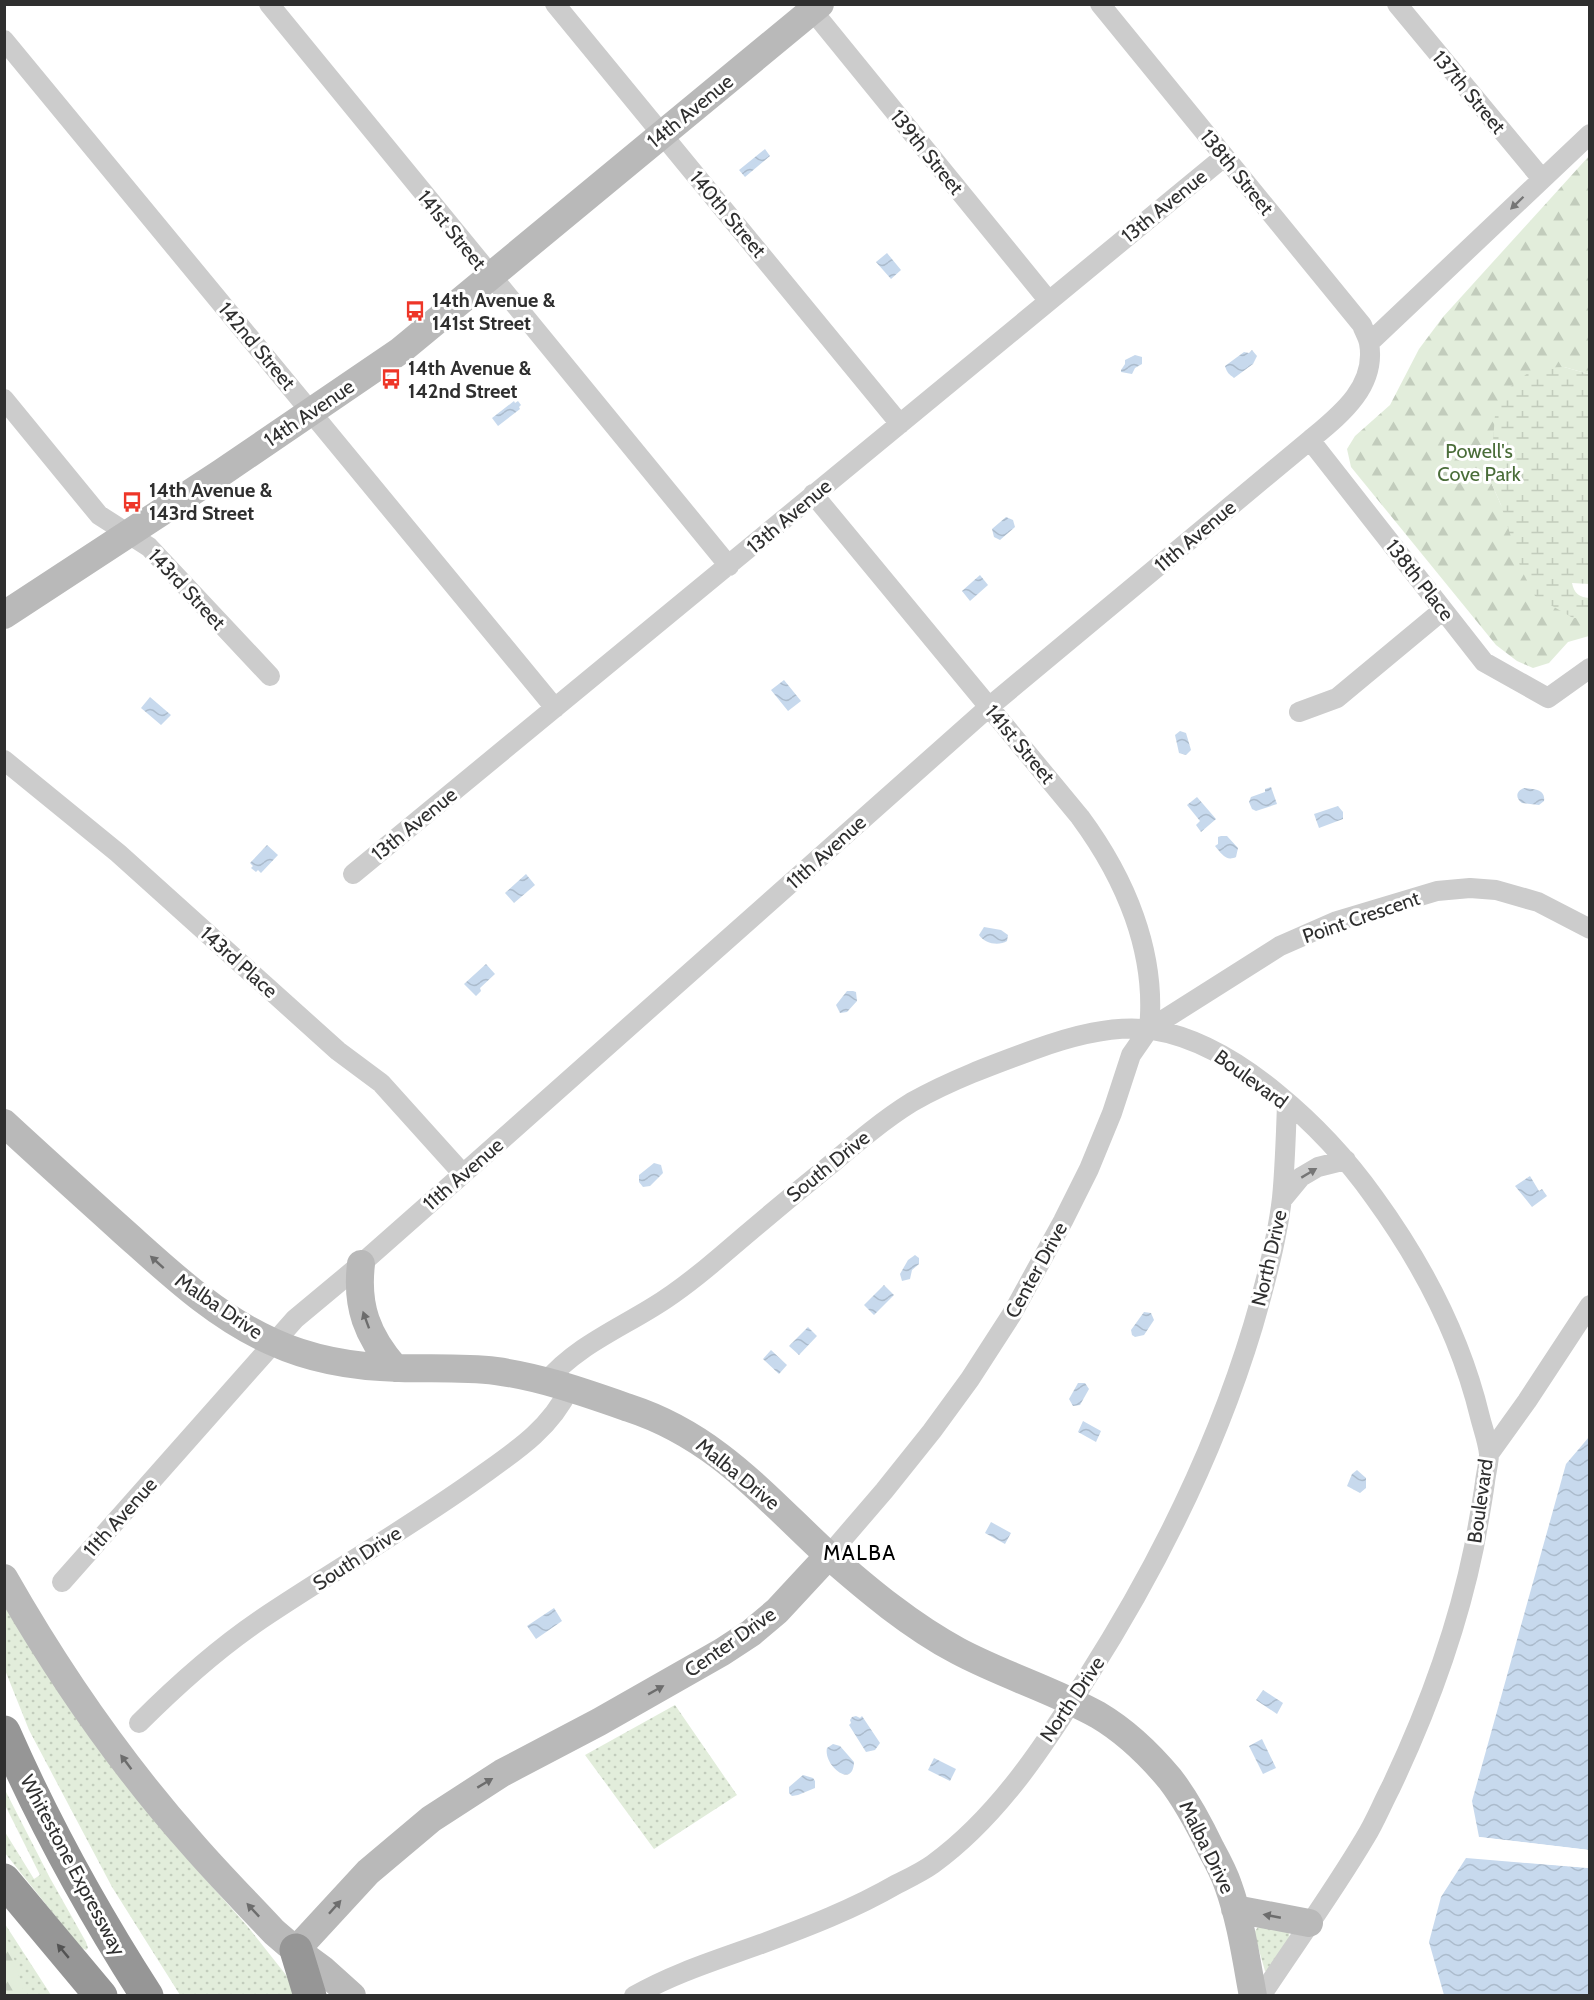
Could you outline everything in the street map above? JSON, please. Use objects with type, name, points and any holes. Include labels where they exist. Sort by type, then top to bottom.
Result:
[{"type":"highway","name":"Whitestone Expressway","points":[[4,1732],[55,1837],[147,1995]]},
{"type":"highway","points":[[4,1880],[101,1995]]},
{"type":"highway","points":[[296,1950],[310,1995]]},
{"type":"street","name":"141st Street","points":[[269,4],[729,566]]},
{"type":"street","name":"140th Street","points":[[555,4],[900,424]]},
{"type":"street","name":"138th Street","points":[[1100,4],[1352,312],[1362,326],[1369,343]]},
{"type":"street","name":"137th Street","points":[[1396,4],[1542,179]]},
{"type":"street","name":"14th Avenue","points":[[4,615],[312,412],[400,351],[813,7]]},
{"type":"street","name":"139th Street","points":[[813,7],[1048,300]]},
{"type":"street","name":"142nd Street","points":[[4,40],[555,708]]},
{"type":"street","points":[[1369,343],[1590,134]]},
{"type":"street","name":"13th Avenue","points":[[353,874],[1224,157]]},
{"type":"street","name":"11th Avenue","points":[[62,1582],[295,1319],[361,1264],[989,707],[1339,415],[1352,402],[1361,387],[1368,369],[1369,343]]},
{"type":"street","name":"143rd Street","points":[[4,399],[99,515],[149,547],[270,676]]},
{"type":"street","name":"138th Place","points":[[1310,440],[1484,662],[1548,698],[1590,668]]},
{"type":"street","name":"141st Street","points":[[813,494],[1080,817],[1110,862],[1131,906],[1144,951],[1150,989],[1149,1029]]},
{"type":"street","points":[[1299,711],[1337,698],[1443,610]]},
{"type":"street","name":"143rd Place","points":[[7,767],[118,853],[338,1051],[381,1083],[463,1174]]},
{"type":"street","name":"Point Crescent","points":[[1149,1029],[1263,956],[1289,942],[1353,916],[1437,891],[1470,888],[1496,890],[1538,902],[1590,929]]},
{"type":"street","name":"Boulevard","points":[[1149,1029],[1201,1044],[1260,1080],[1346,1160],[1397,1229],[1444,1315],[1467,1373],[1489,1454],[1480,1519],[1470,1567],[1450,1639],[1420,1721],[1368,1835],[1261,1995]]},
{"type":"street","name":"South Drive","points":[[139,1723],[196,1668],[230,1641],[435,1508],[525,1444],[551,1418],[557,1386],[565,1362],[687,1284],[870,1132],[908,1105],[968,1074],[1051,1044],[1109,1030],[1149,1029]]},
{"type":"street","name":"Center Drive","points":[[296,1950],[368,1872],[431,1819],[492,1779],[599,1722],[751,1633],[777,1611],[829,1555],[933,1431],[1012,1314],[1089,1169],[1112,1113],[1131,1055],[1149,1029]]},
{"type":"street","name":"North Drive","points":[[634,1995],[694,1966],[761,1944],[865,1903],[931,1865],[970,1832],[1012,1786],[1072,1703],[1152,1571],[1179,1518],[1221,1421],[1258,1308],[1271,1256],[1282,1200],[1287,1103]]},
{"type":"street","name":"Malba Drive","points":[[4,1124],[181,1282],[229,1318],[274,1343],[327,1359],[362,1365],[496,1371],[557,1386],[632,1409],[666,1424],[714,1451],[829,1555],[881,1599],[926,1632],[957,1651],[1096,1714],[1119,1730],[1143,1750],[1189,1804],[1228,1883],[1241,1933],[1252,1995]]},
{"type":"street","name":"North Drive","points":[[1282,1200],[1301,1177],[1318,1167],[1346,1160]]},
{"type":"street","points":[[361,1264],[359,1288],[363,1316],[376,1342],[395,1368]]},
{"type":"street","points":[[1489,1454],[1590,1305]]},
{"type":"street","points":[[4,1578],[36,1634],[74,1691],[149,1793],[274,1932],[352,1995]]},
{"type":"street","points":[[1235,1909],[1309,1923]]},
{"type":"green space","name":"Powell's Cove Park","points":[[1589,156],[1589,374],[1564,367],[1490,480],[1501,505],[1573,618],[1589,618],[1589,636],[1568,642],[1549,663],[1533,668],[1517,661],[1496,645],[1351,467],[1347,449],[1355,436],[1390,405],[1419,349],[1443,317]]},
{"type":"green space","points":[[1564,367],[1589,374],[1589,584],[1572,583],[1578,594],[1589,598],[1589,618],[1573,618],[1535,596],[1521,569],[1501,505],[1490,480],[1495,415],[1504,392],[1534,368]]},
{"type":"green space","points":[[4,1604],[163,1831],[248,1927],[286,1975],[296,1995],[180,1995],[112,1887],[29,1730],[5,1670]]},
{"type":"green space","points":[[675,1705],[737,1795],[654,1849],[585,1755]]},
{"type":"green space","points":[[4,1788],[86,1942],[88,1948],[86,1950],[80,1947],[5,1853],[5,1832],[34,1879],[40,1875],[5,1805]]},
{"type":"green space","points":[[5,1924],[51,1995],[5,1995]]},
{"type":"green space","points":[[1259,1925],[1288,1928],[1290,1938],[1269,1971],[1265,1971],[1254,1933]]},
{"type":"green space","points":[[4,1937],[9,1942],[23,1989],[28,1995],[5,1995]]},
{"type":"water","points":[[765,149],[770,156],[745,177],[739,170]]},
{"type":"water","points":[[887,253],[901,270],[891,279],[876,262]]},
{"type":"water","points":[[1252,350],[1257,356],[1253,364],[1234,378],[1225,366],[1244,352],[1249,353]]},
{"type":"water","points":[[1135,355],[1142,357],[1142,364],[1135,368],[1132,374],[1121,372],[1125,360]]},
{"type":"water","points":[[514,401],[515,403],[518,401],[521,405],[520,409],[498,426],[492,418]]},
{"type":"water","points":[[1006,517],[1013,520],[1015,527],[1000,540],[994,537],[992,529]]},
{"type":"water","points":[[980,575],[988,585],[970,601],[962,591]]},
{"type":"water","points":[[784,680],[801,701],[788,711],[771,690]]},
{"type":"water","points":[[150,697],[171,715],[161,725],[141,708]]},
{"type":"water","points":[[1180,731],[1186,733],[1191,750],[1186,755],[1179,753],[1175,735]]},
{"type":"water","points":[[1271,787],[1277,804],[1256,811],[1252,809],[1249,802],[1251,797]]},
{"type":"water","points":[[1524,788],[1541,792],[1544,801],[1539,805],[1522,803],[1517,795]]},
{"type":"water","points":[[1197,797],[1216,819],[1201,832],[1196,825],[1200,821],[1187,805]]},
{"type":"water","points":[[1338,806],[1343,812],[1343,819],[1319,828],[1314,814]]},
{"type":"water","points":[[1227,836],[1238,848],[1236,857],[1227,858],[1215,846],[1218,844],[1218,837]]},
{"type":"water","points":[[267,845],[278,855],[261,873],[258,870],[256,872],[251,868],[253,866],[250,863]]},
{"type":"water","points":[[526,874],[535,885],[514,903],[505,893]]},
{"type":"water","points":[[984,927],[1001,930],[1008,935],[1007,941],[996,944],[988,942],[979,935]]},
{"type":"water","points":[[486,964],[495,974],[480,988],[481,991],[476,996],[464,984]]},
{"type":"water","points":[[847,991],[856,992],[857,1001],[847,1012],[840,1013],[836,1005]]},
{"type":"water","points":[[654,1163],[661,1165],[663,1173],[650,1186],[643,1187],[639,1182],[639,1175]]},
{"type":"water","points":[[1530,1176],[1539,1191],[1542,1189],[1547,1196],[1532,1207],[1515,1186]]},
{"type":"water","points":[[915,1255],[919,1258],[919,1264],[912,1270],[910,1279],[902,1281],[900,1274],[908,1260]]},
{"type":"water","points":[[884,1285],[894,1295],[874,1315],[864,1305]]},
{"type":"water","points":[[1144,1312],[1151,1313],[1154,1320],[1144,1335],[1135,1337],[1131,1330]]},
{"type":"water","points":[[808,1327],[817,1336],[799,1355],[789,1346]]},
{"type":"water","points":[[771,1350],[787,1365],[779,1374],[763,1359]]},
{"type":"water","points":[[1078,1383],[1085,1383],[1089,1389],[1080,1405],[1073,1406],[1069,1399]]},
{"type":"water","points":[[1083,1421],[1101,1431],[1096,1442],[1078,1432]]},
{"type":"water","points":[[1589,1437],[1589,1850],[1479,1837],[1472,1801],[1566,1464]]},
{"type":"water","points":[[1357,1470],[1366,1478],[1366,1488],[1360,1493],[1347,1486],[1352,1474]]},
{"type":"water","points":[[991,1522],[1011,1533],[1005,1544],[985,1533]]},
{"type":"water","points":[[554,1608],[562,1621],[536,1639],[527,1626]]},
{"type":"water","points":[[1263,1690],[1283,1703],[1277,1714],[1256,1700]]},
{"type":"water","points":[[862,1716],[880,1743],[875,1750],[866,1752],[849,1725],[852,1717],[860,1718]]},
{"type":"water","points":[[1262,1739],[1276,1768],[1263,1774],[1249,1746]]},
{"type":"water","points":[[833,1744],[840,1746],[854,1762],[849,1774],[839,1772],[829,1761],[827,1748]]},
{"type":"water","points":[[934,1758],[956,1769],[950,1781],[928,1770]]},
{"type":"water","points":[[803,1775],[813,1778],[815,1788],[792,1796],[789,1793],[789,1787]]},
{"type":"water","points":[[1466,1858],[1589,1868],[1589,1995],[1444,1995],[1429,1942],[1441,1897]]},
{"type":"pier","points":[[1479,1837],[1589,1850],[1590,1853],[1476,1839]]},
{"type":"pier","points":[[1466,1855],[1590,1865],[1589,1868],[1463,1857]]},
{"type":"place","name":"14th Avenue & 141st Street","points":[[415,311]]},
{"type":"place","name":"14th Avenue & 142nd Street","points":[[391,379]]},
{"type":"place","name":"14th Avenue & 143rd Street","points":[[132,502]]},
{"type":"district","name":"MALBA","points":[[860,1553]]}]
